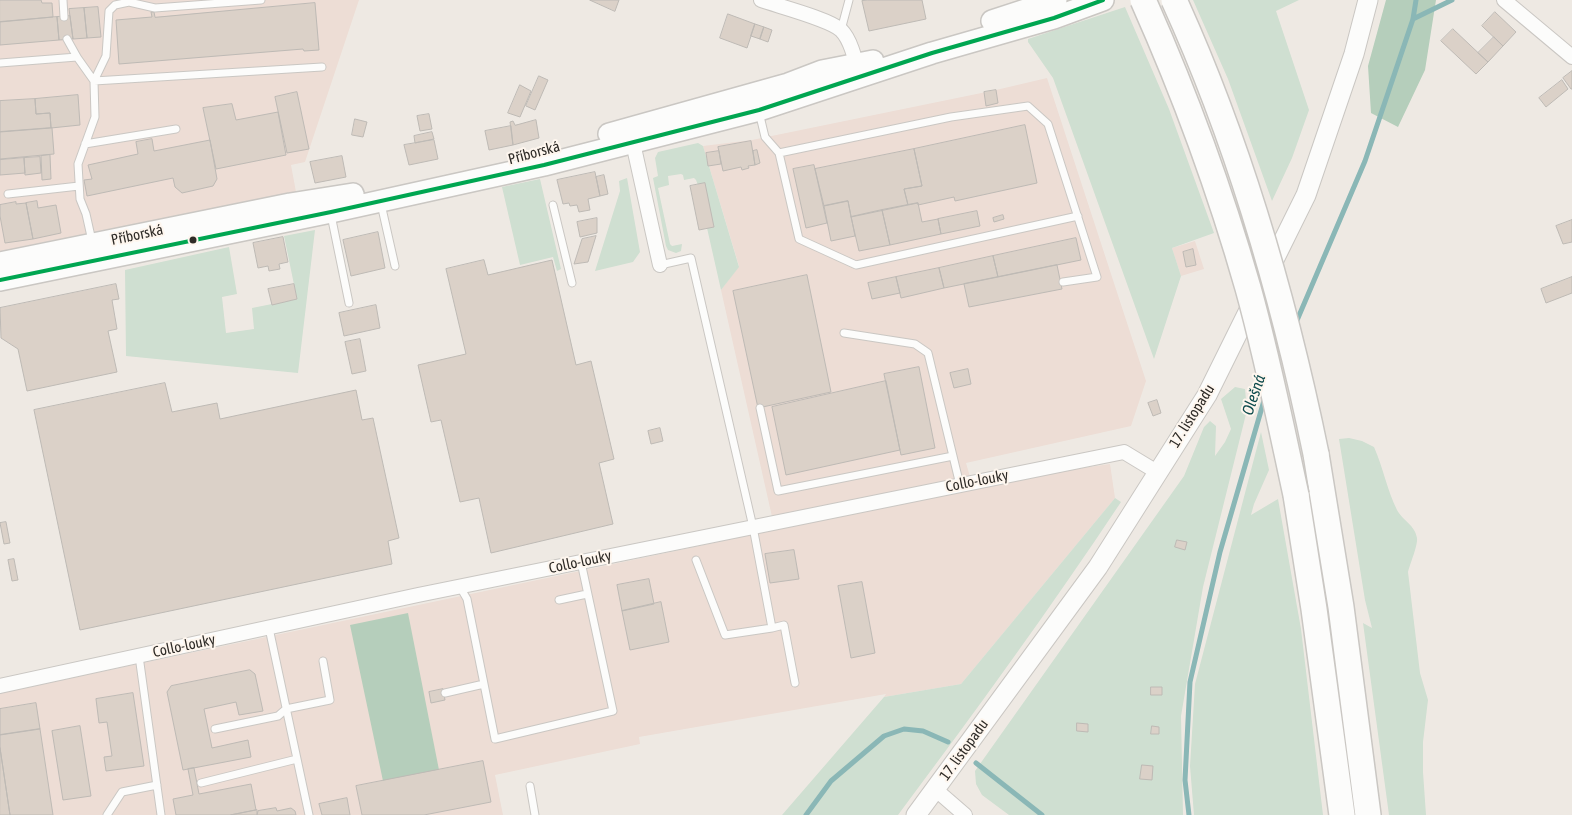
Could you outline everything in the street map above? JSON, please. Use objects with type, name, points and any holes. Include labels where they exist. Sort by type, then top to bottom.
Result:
[{"type":"highway","points":[[1143,0],[1186,101],[1210,167],[1232,235],[1263,345],[1296,495],[1314,609],[1342,815]]},
{"type":"highway","points":[[1174,0],[1212,91],[1259,226],[1290,339],[1316,454],[1342,612],[1368,815]]},
{"type":"main road","name":"Příborská","points":[[858,70],[878,60],[1056,0]]},
{"type":"main road","name":"Příborská","points":[[0,263],[281,205],[374,190],[631,135],[757,102],[788,84],[822,71],[858,70],[1054,18],[1103,0]]},
{"type":"main road","name":"17. listopadu","points":[[916,815],[1098,567],[1207,395],[1306,195],[1354,54],[1368,0]]},
{"type":"main road","name":"Příborská","points":[[0,280],[380,202],[544,165],[631,135]]},
{"type":"street","points":[[761,0],[827,22],[840,30],[847,40],[858,70]]},
{"type":"street","points":[[1504,0],[1572,57]]},
{"type":"street","points":[[631,135],[660,265]]},
{"type":"street","name":"Collo-louky","points":[[0,686],[460,587],[1124,452],[1157,472]]},
{"type":"street","name":"17. listopadu","points":[[935,789],[965,815]]},
{"type":"lane","points":[[63,0],[64,17]]},
{"type":"lane","points":[[92,244],[86,214],[80,198],[78,164],[96,117],[94,80],[106,56],[109,11],[115,5],[129,2],[155,8],[261,0]]},
{"type":"lane","points":[[840,30],[849,0]]},
{"type":"lane","points":[[67,40],[76,57],[94,80]]},
{"type":"lane","points":[[0,63],[76,57]]},
{"type":"lane","points":[[94,80],[322,67]]},
{"type":"lane","points":[[757,102],[765,137],[779,153],[799,239],[856,265],[1078,216]]},
{"type":"lane","points":[[779,153],[951,117],[1028,106],[1048,124],[1097,276],[1063,282]]},
{"type":"lane","points":[[85,144],[176,129]]},
{"type":"lane","points":[[8,194],[79,186]]},
{"type":"lane","points":[[380,202],[395,266]]},
{"type":"lane","points":[[553,205],[572,283]]},
{"type":"lane","points":[[330,212],[349,303]]},
{"type":"lane","points":[[660,265],[691,258],[753,527],[772,628]]},
{"type":"lane","points":[[844,333],[914,344],[928,353],[960,485]]},
{"type":"lane","points":[[760,408],[778,491],[953,456]]},
{"type":"lane","points":[[696,560],[725,635],[784,625],[795,683]]},
{"type":"lane","points":[[460,587],[468,600],[495,739],[613,711],[581,562]]},
{"type":"lane","points":[[559,600],[588,594]]},
{"type":"lane","points":[[269,628],[309,815]]},
{"type":"lane","points":[[139,656],[162,815]]},
{"type":"lane","points":[[215,729],[278,716],[286,710],[330,700],[323,662]]},
{"type":"lane","points":[[445,693],[484,684]]},
{"type":"lane","points":[[201,783],[297,759]]},
{"type":"lane","points":[[107,815],[122,792],[157,785]]},
{"type":"lane","points":[[530,786],[535,815]]},
{"type":"shaded area","points":[[0,0],[359,0],[305,162],[291,165],[296,192],[0,252]]},
{"type":"shaded area","points":[[1047,78],[1146,381],[1131,426],[966,463],[973,487],[1110,464],[1115,498],[961,684],[884,697],[886,694],[639,737],[640,744],[495,775],[503,815],[0,815],[0,693],[775,530],[721,290],[739,266],[703,146],[752,140]]},
{"type":"shaded area","points":[[1195,241],[1204,269],[1181,276],[1172,248]]},
{"type":"green space","points":[[1193,0],[1299,0],[1276,11],[1309,110],[1292,158],[1272,201],[1228,79]]},
{"type":"green space","points":[[1386,0],[1436,0],[1425,70],[1398,127],[1371,113],[1368,66]]},
{"type":"green space","points":[[1125,7],[1169,109],[1214,233],[1172,248],[1181,276],[1154,359],[1053,78],[1028,42],[1028,39]]},
{"type":"green space","points":[[698,143],[703,146],[739,267],[721,290],[707,228],[714,227],[696,180],[694,178],[684,180],[681,174],[668,176],[669,185],[658,188],[670,244],[672,246],[682,244],[681,251],[676,253],[668,250],[666,246],[653,178],[658,176],[655,158],[658,152]]},
{"type":"green space","points":[[627,178],[640,252],[633,262],[595,271],[620,191],[619,181]]},
{"type":"green space","points":[[540,179],[561,269],[557,271],[553,257],[520,265],[502,187]]},
{"type":"green space","points":[[315,230],[298,373],[126,356],[125,270],[229,247],[237,294],[222,297],[226,333],[254,329],[252,308],[297,299],[284,236]]},
{"type":"green space","points":[[1235,387],[1245,389],[1247,410],[1203,587],[1181,716],[1183,815],[1009,815],[982,795],[976,784],[975,771],[1184,476],[1204,427],[1210,421],[1216,426],[1215,456],[1225,442],[1231,429],[1221,399]]},
{"type":"green space","points":[[1261,432],[1269,470],[1251,515],[1278,499],[1301,629],[1323,815],[1194,815],[1190,766],[1195,684]]},
{"type":"green space","points":[[1349,438],[1362,441],[1374,447],[1397,510],[1414,530],[1417,538],[1408,572],[1420,673],[1428,700],[1423,742],[1426,815],[1389,815],[1363,623],[1372,628],[1365,600],[1339,439]]},
{"type":"green space","points":[[1115,498],[1121,502],[1067,582],[898,815],[782,815],[884,697],[961,684]]},
{"type":"green space","points":[[408,613],[439,770],[383,781],[350,625]]},
{"type":"building","points":[[0,0],[41,0],[42,3],[52,3],[53,17],[0,22]]},
{"type":"building","points":[[590,0],[619,0],[615,11]]},
{"type":"building","points":[[922,0],[926,19],[869,31],[862,1]]},
{"type":"building","points":[[315,3],[319,50],[304,51],[303,49],[119,64],[116,20],[152,17],[151,12],[154,12],[155,17]]},
{"type":"building","points":[[98,7],[101,37],[87,38],[84,8]]},
{"type":"building","points":[[84,8],[87,38],[73,39],[69,9]]},
{"type":"building","points":[[1495,12],[1516,32],[1503,46],[1482,26]]},
{"type":"building","points":[[728,14],[755,24],[747,48],[720,38]]},
{"type":"building","points":[[70,16],[73,39],[59,40],[57,17]]},
{"type":"building","points":[[57,17],[59,40],[0,45],[0,22]]},
{"type":"building","points":[[755,24],[764,27],[760,39],[751,36]]},
{"type":"building","points":[[764,27],[772,30],[768,42],[760,39]]},
{"type":"building","points":[[1453,29],[1488,62],[1476,74],[1441,41]]},
{"type":"building","points":[[1494,37],[1503,46],[1488,62],[1478,53]]},
{"type":"building","points":[[1572,71],[1572,89],[1571,89],[1563,78]]},
{"type":"building","points":[[539,76],[548,80],[535,110],[526,106]]},
{"type":"building","points":[[1562,80],[1568,89],[1546,107],[1539,98]]},
{"type":"building","points":[[520,85],[531,91],[520,117],[508,113]]},
{"type":"building","points":[[996,90],[998,103],[986,106],[984,92]]},
{"type":"building","points":[[297,92],[309,149],[287,153],[275,97]]},
{"type":"building","points":[[78,95],[80,125],[51,128],[50,113],[36,114],[35,99]]},
{"type":"building","points":[[35,99],[36,114],[50,113],[51,128],[0,132],[0,101]]},
{"type":"building","points":[[232,104],[236,120],[278,112],[286,155],[216,169],[203,108]]},
{"type":"building","points":[[429,114],[432,129],[420,131],[417,116]]},
{"type":"building","points":[[355,119],[367,122],[363,137],[352,135]]},
{"type":"building","points":[[536,120],[539,138],[513,145],[510,122],[513,121],[515,125]]},
{"type":"building","points":[[1025,125],[1037,183],[955,201],[954,197],[918,205],[918,203],[908,205],[904,189],[922,186],[914,149]]},
{"type":"building","points":[[511,126],[513,145],[489,150],[485,131]]},
{"type":"building","points":[[52,128],[54,154],[0,159],[0,132]]},
{"type":"building","points":[[432,132],[434,139],[415,143],[414,136]]},
{"type":"building","points":[[152,139],[154,151],[210,140],[217,179],[213,186],[182,193],[175,187],[173,178],[87,196],[84,180],[92,179],[88,165],[138,154],[136,142]]},
{"type":"building","points":[[434,140],[438,159],[409,165],[404,145]]},
{"type":"building","points":[[751,141],[755,165],[748,166],[749,168],[742,170],[741,167],[723,171],[718,147]]},
{"type":"building","points":[[914,149],[922,186],[904,189],[908,205],[851,217],[848,201],[824,206],[815,169]]},
{"type":"building","points":[[757,150],[760,163],[755,165],[753,151]]},
{"type":"building","points":[[719,151],[721,164],[708,166],[706,153]]},
{"type":"building","points":[[50,155],[51,179],[42,180],[41,156]]},
{"type":"building","points":[[342,156],[346,177],[315,183],[310,162]]},
{"type":"building","points":[[40,157],[41,173],[25,175],[24,158]]},
{"type":"building","points":[[24,158],[25,173],[0,175],[0,160]]},
{"type":"building","points":[[814,165],[827,223],[806,228],[793,169]]},
{"type":"building","points":[[595,172],[600,196],[588,199],[590,210],[579,212],[577,205],[563,204],[557,180]]},
{"type":"building","points":[[604,175],[608,194],[600,196],[596,177]]},
{"type":"building","points":[[705,183],[714,227],[699,230],[690,186]]},
{"type":"building","points":[[37,201],[38,208],[56,205],[61,233],[33,239],[26,203]]},
{"type":"building","points":[[848,201],[855,236],[831,241],[824,206]]},
{"type":"building","points":[[16,202],[16,204],[26,203],[33,239],[5,243],[0,205]]},
{"type":"building","points":[[918,203],[922,222],[938,219],[941,234],[890,245],[882,210]]},
{"type":"building","points":[[882,210],[890,245],[859,251],[851,217]]},
{"type":"building","points":[[977,211],[980,226],[941,234],[938,219]]},
{"type":"building","points":[[1003,215],[1004,219],[994,222],[993,218]]},
{"type":"building","points":[[597,218],[597,233],[580,237],[577,222]]},
{"type":"building","points":[[1572,220],[1572,242],[1563,244],[1556,226]]},
{"type":"building","points":[[378,232],[385,268],[351,276],[343,240]]},
{"type":"building","points":[[596,236],[588,262],[574,264],[582,239]]},
{"type":"building","points":[[283,237],[288,262],[279,264],[280,269],[269,271],[268,266],[258,268],[253,243]]},
{"type":"building","points":[[1076,238],[1081,260],[998,277],[993,256]]},
{"type":"building","points":[[1193,249],[1196,265],[1186,267],[1183,252]]},
{"type":"building","points":[[993,256],[998,277],[944,288],[939,268]]},
{"type":"building","points":[[484,260],[488,275],[552,260],[576,365],[591,361],[614,459],[599,463],[613,524],[491,553],[479,498],[460,502],[441,420],[431,422],[418,365],[466,354],[446,269]]},
{"type":"building","points":[[1057,265],[1062,289],[969,307],[964,284]]},
{"type":"building","points":[[939,268],[944,288],[901,298],[896,277]]},
{"type":"building","points":[[807,275],[831,392],[758,408],[733,291]]},
{"type":"building","points":[[896,277],[900,293],[872,299],[868,283]]},
{"type":"building","points":[[1572,277],[1572,293],[1546,303],[1541,289]]},
{"type":"building","points":[[116,284],[119,299],[112,300],[117,329],[108,331],[117,372],[27,391],[18,349],[1,338],[0,308]]},
{"type":"building","points":[[294,284],[297,299],[272,305],[268,289]]},
{"type":"building","points":[[376,305],[380,328],[344,336],[339,313]]},
{"type":"building","points":[[360,339],[366,371],[352,374],[345,342]]},
{"type":"building","points":[[919,367],[935,448],[901,455],[884,374]]},
{"type":"building","points":[[968,369],[971,384],[954,388],[950,373]]},
{"type":"building","points":[[886,381],[900,450],[786,475],[772,407]]},
{"type":"building","points":[[165,383],[172,412],[217,403],[220,419],[356,390],[362,420],[373,418],[399,538],[388,541],[392,564],[80,630],[34,410]]},
{"type":"building","points":[[1157,400],[1161,413],[1153,416],[1148,403]]},
{"type":"building","points":[[660,428],[663,441],[651,444],[648,431]]},
{"type":"building","points":[[6,522],[10,543],[4,544],[0,523]]},
{"type":"building","points":[[1177,540],[1187,542],[1185,550],[1175,547]]},
{"type":"building","points":[[794,550],[799,579],[770,583],[765,554]]},
{"type":"building","points":[[14,559],[18,580],[12,581],[8,560]]},
{"type":"building","points":[[649,579],[654,604],[622,611],[617,585]]},
{"type":"building","points":[[862,582],[875,653],[851,658],[838,586]]},
{"type":"building","points":[[661,602],[669,642],[630,650],[622,611]]},
{"type":"building","points":[[250,670],[255,674],[263,711],[239,715],[236,702],[204,709],[212,748],[248,740],[251,757],[183,770],[167,692],[171,686]]},
{"type":"building","points":[[1151,687],[1162,687],[1162,695],[1151,695]]},
{"type":"building","points":[[443,689],[445,700],[431,703],[429,692]]},
{"type":"building","points":[[133,693],[144,766],[106,771],[104,757],[112,756],[107,722],[99,723],[96,699]]},
{"type":"building","points":[[36,703],[40,729],[0,735],[0,709]]},
{"type":"building","points":[[1077,723],[1088,724],[1088,732],[1077,731]]},
{"type":"building","points":[[80,726],[91,796],[63,800],[52,731]]},
{"type":"building","points":[[1152,726],[1159,727],[1159,734],[1151,734]]},
{"type":"building","points":[[40,729],[53,815],[10,815],[0,748],[0,735]]},
{"type":"building","points":[[0,748],[10,815],[0,815]]},
{"type":"building","points":[[483,761],[491,802],[424,815],[362,815],[356,786]]},
{"type":"building","points":[[1142,765],[1153,766],[1152,780],[1140,779]]},
{"type":"building","points":[[194,768],[199,794],[251,784],[256,810],[230,815],[176,815],[173,799],[193,795],[188,769]]},
{"type":"building","points":[[347,798],[350,815],[322,815],[319,804]]},
{"type":"building","points":[[276,808],[277,811],[291,808],[295,811],[296,815],[257,815],[258,811]]},
{"type":"building","points":[[257,810],[257,815],[231,815]]},
{"type":"waterway","name":"Olešná","points":[[1295,325],[1365,161],[1413,19],[1416,0]]},
{"type":"waterway","points":[[1413,19],[1452,0]]},
{"type":"waterway","name":"Olešná","points":[[1189,815],[1185,780],[1190,682],[1220,552],[1265,397]]},
{"type":"waterway","points":[[806,815],[831,781],[884,736],[904,729],[923,731],[948,742]]},
{"type":"waterway","points":[[976,763],[1042,815]]},
{"type":"transit line","points":[[0,280],[331,212],[544,165],[759,110],[932,53],[1054,18],[1103,0]]}]
